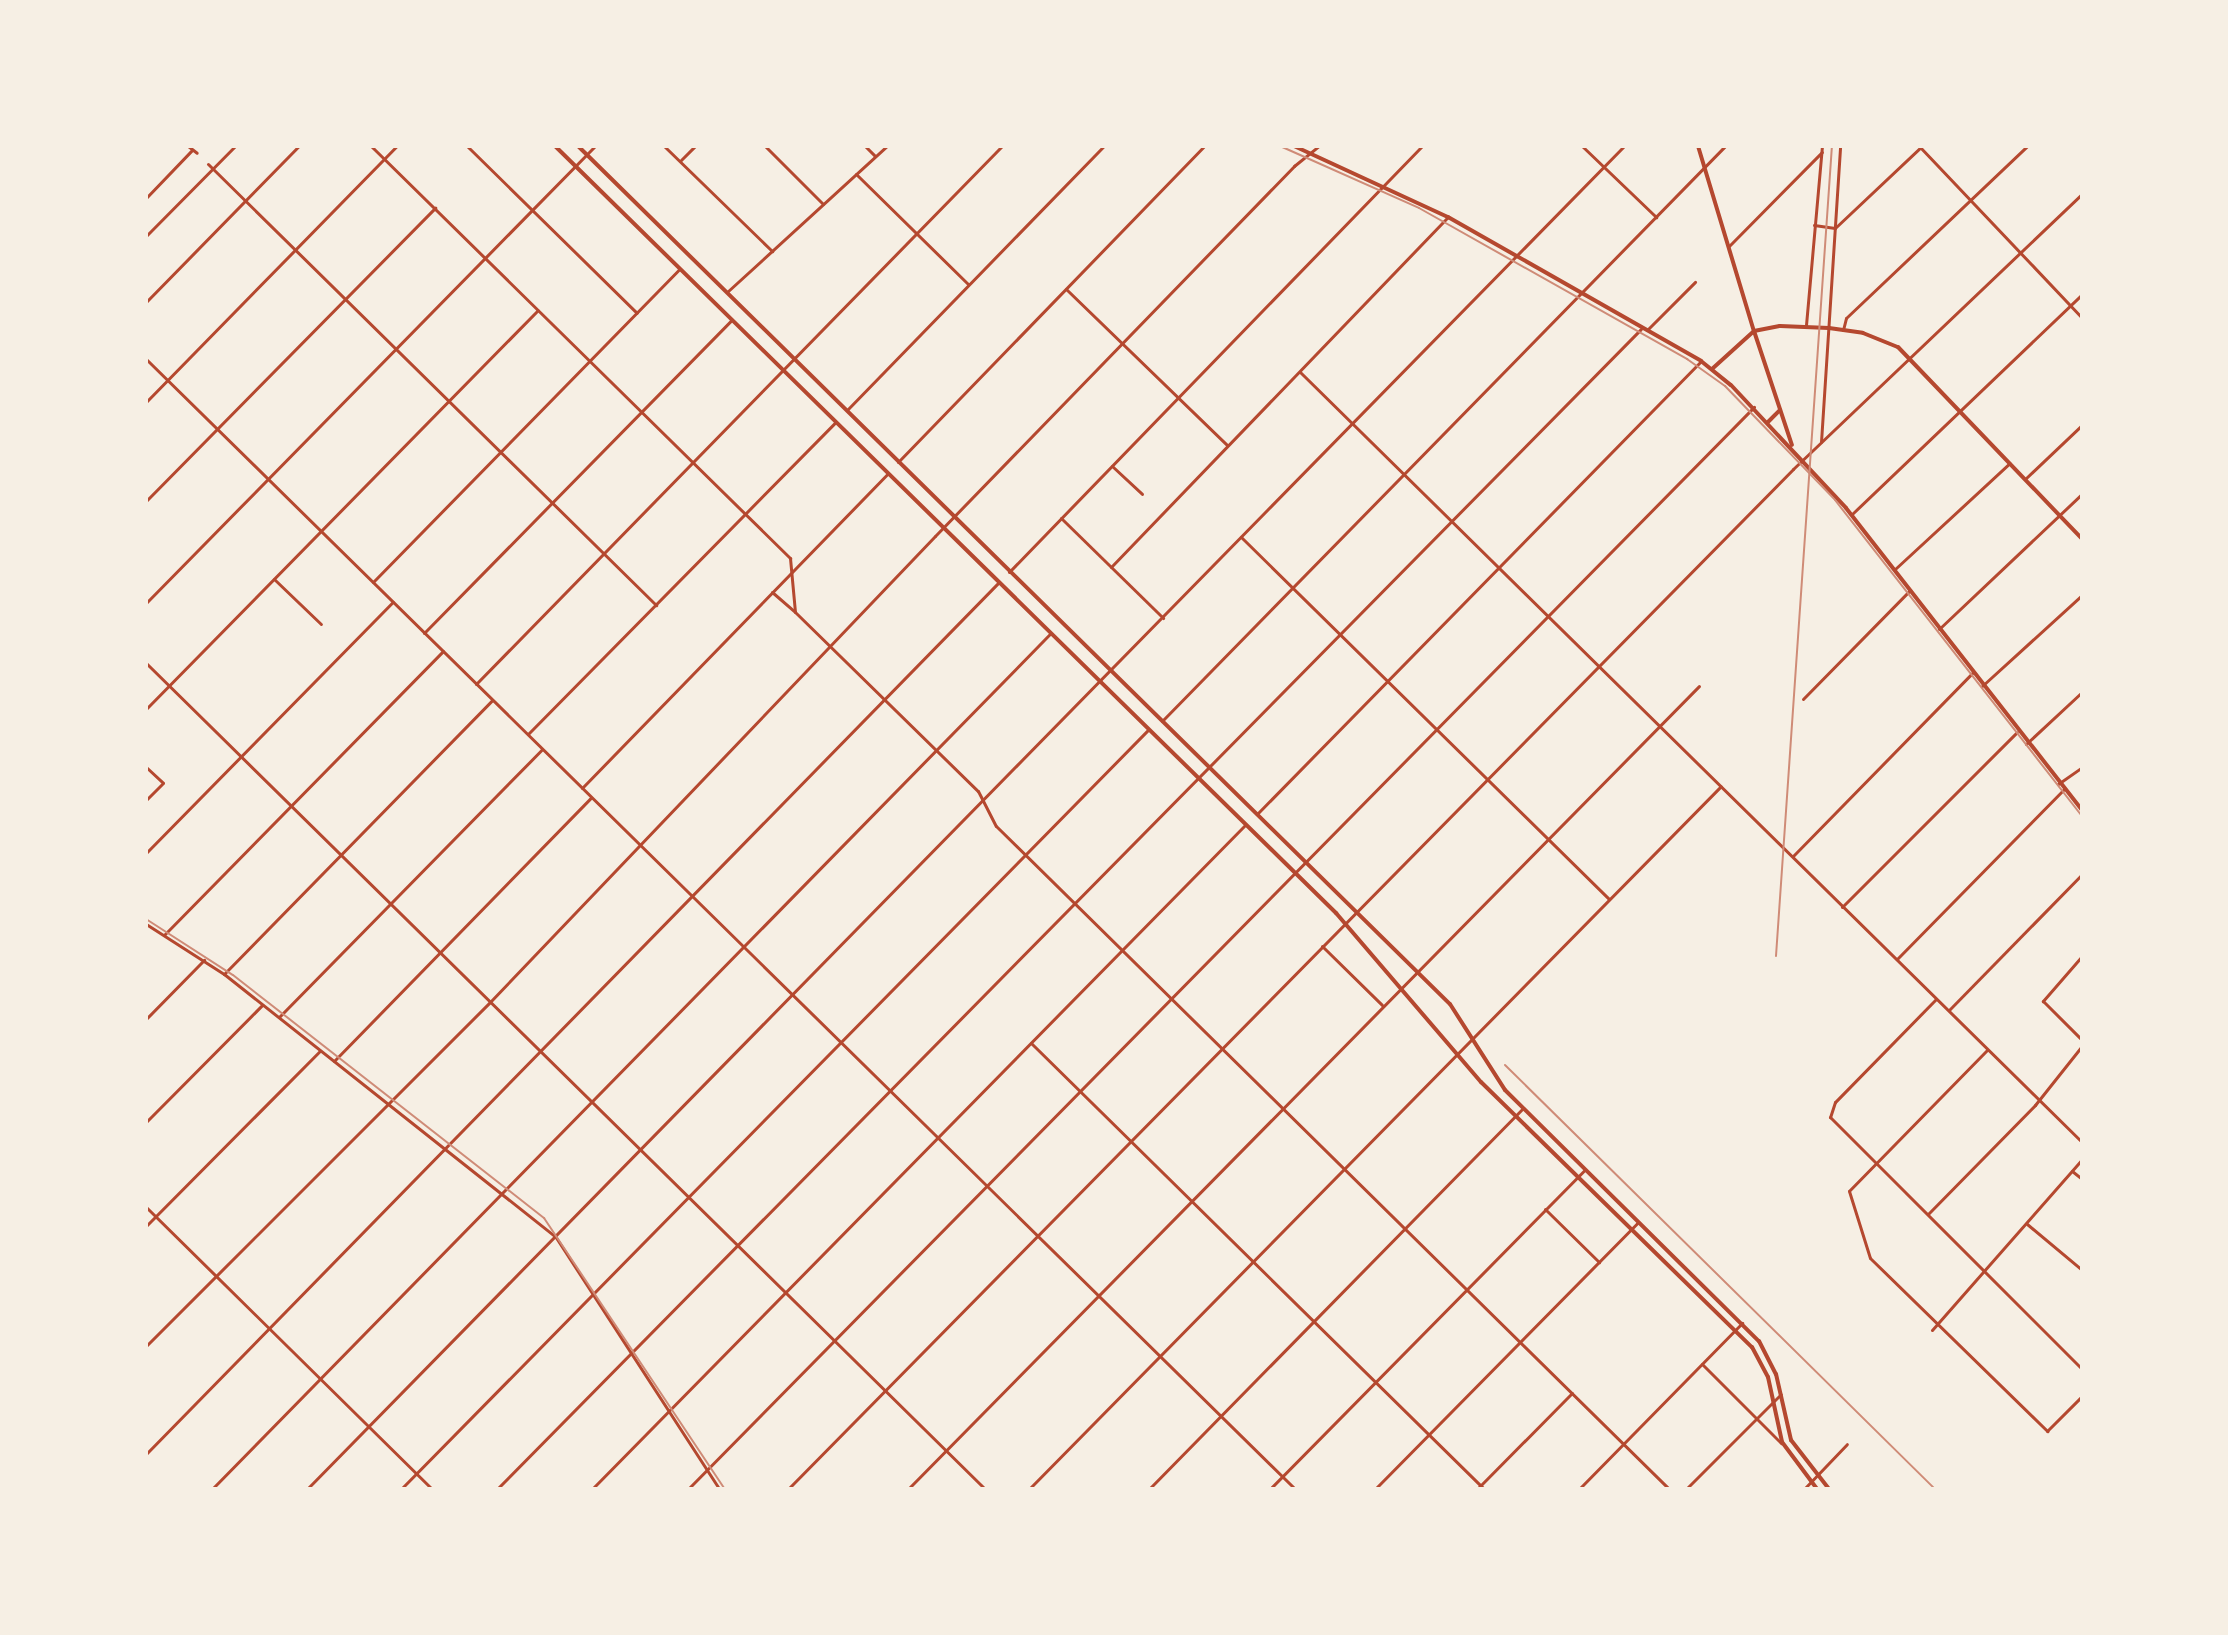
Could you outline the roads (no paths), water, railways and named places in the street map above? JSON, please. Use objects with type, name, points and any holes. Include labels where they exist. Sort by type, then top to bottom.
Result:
[{"type":"main road","points":[[555,146],[1345,923],[1457,1055],[1735,1330],[1759,1358],[1785,1447],[1817,1489]]},
{"type":"main road","points":[[578,146],[1450,1004],[1496,1080],[1742,1323],[1767,1354],[1781,1394],[1791,1440],[1829,1489]]},
{"type":"main road","points":[[1294,146],[1448,217],[1712,369],[1754,407],[1852,514],[2026,744],[2082,810]]},
{"type":"main road","points":[[1698,146],[1793,449]]},
{"type":"main road","points":[[1712,369],[1754,331],[1806,325],[1885,340],[1910,357],[2082,539]]},
{"type":"main road","points":[[1768,422],[1780,410]]},
{"type":"street","points":[[146,236],[235,146]]},
{"type":"street","points":[[146,302],[299,146]]},
{"type":"street","points":[[371,146],[790,558],[795,612]]},
{"type":"street","points":[[146,402],[397,146]]},
{"type":"street","points":[[467,146],[637,313]]},
{"type":"street","points":[[146,603],[595,146]]},
{"type":"street","points":[[664,146],[772,251]]},
{"type":"street","points":[[680,162],[695,146]]},
{"type":"street","points":[[765,146],[823,204]]},
{"type":"street","points":[[865,146],[875,156]]},
{"type":"street","points":[[727,293],[887,146]]},
{"type":"street","points":[[476,684],[1002,146]]},
{"type":"street","points":[[847,411],[1104,146]]},
{"type":"street","points":[[898,462],[1204,146]]},
{"type":"street","points":[[146,1346],[490,1002],[944,527],[1309,152],[1319,146]]},
{"type":"street","points":[[1009,572],[1422,146]]},
{"type":"street","points":[[1582,146],[1656,217]]},
{"type":"street","points":[[307,1489],[1624,146]]},
{"type":"street","points":[[1162,721],[1725,146]]},
{"type":"street","points":[[1806,325],[1822,146]]},
{"type":"street","points":[[1821,442],[1840,146]]},
{"type":"street","points":[[1835,228],[1920,146],[2082,318]]},
{"type":"street","points":[[1843,330],[1846,318],[2027,146]]},
{"type":"street","points":[[146,198],[193,150]]},
{"type":"street","points":[[1728,247],[1822,152]]},
{"type":"street","points":[[208,164],[656,605]]},
{"type":"street","points":[[856,174],[969,285]]},
{"type":"street","points":[[788,1489],[1803,460],[2082,194]]},
{"type":"street","points":[[146,501],[435,208]]},
{"type":"street","points":[[1111,567],[1448,217]]},
{"type":"street","points":[[1814,225],[1835,228]]},
{"type":"street","points":[[373,582],[680,269]]},
{"type":"street","points":[[497,1489],[1451,521],[1695,282]]},
{"type":"street","points":[[1066,289],[1228,446]]},
{"type":"street","points":[[1852,514],[2082,294]]},
{"type":"street","points":[[146,709],[538,310]]},
{"type":"street","points":[[424,633],[732,320]]},
{"type":"street","points":[[146,359],[1295,1489]]},
{"type":"street","points":[[1257,814],[1701,361]]},
{"type":"street","points":[[1300,372],[2082,1142]]},
{"type":"street","points":[[688,1489],[1754,407]]},
{"type":"street","points":[[528,734],[836,422]]},
{"type":"street","points":[[2025,479],[2082,425]]},
{"type":"street","points":[[1894,570],[2010,463]]},
{"type":"street","points":[[1112,466],[1142,494]]},
{"type":"street","points":[[582,788],[888,473]]},
{"type":"street","points":[[1939,629],[2082,494]]},
{"type":"street","points":[[1061,518],[1163,618]]},
{"type":"street","points":[[1241,537],[1609,899]]},
{"type":"street","points":[[274,579],[321,624]]},
{"type":"street","points":[[146,1454],[999,582]]},
{"type":"street","points":[[1803,699],[1910,590]]},
{"type":"street","points":[[772,592],[978,791],[990,819],[1669,1489]]},
{"type":"street","points":[[1982,686],[2082,595]]},
{"type":"street","points":[[146,853],[393,602]]},
{"type":"street","points":[[212,1489],[590,1099],[1050,634]]},
{"type":"street","points":[[164,935],[443,651]]},
{"type":"street","points":[[146,663],[985,1489]]},
{"type":"street","points":[[1792,857],[1972,673]]},
{"type":"street","points":[[908,1489],[1699,686]]},
{"type":"street","points":[[2026,744],[2082,692]]},
{"type":"street","points":[[224,974],[492,700]]},
{"type":"street","points":[[401,1489],[1148,730]]},
{"type":"street","points":[[1842,907],[2017,732]]},
{"type":"street","points":[[278,1018],[542,749]]},
{"type":"street","points":[[146,767],[163,783],[146,800]]},
{"type":"street","points":[[2058,784],[2082,767]]},
{"type":"street","points":[[1029,1489],[1721,786]]},
{"type":"street","points":[[1896,959],[2063,790]]},
{"type":"street","points":[[334,1061],[592,797]]},
{"type":"street","points":[[592,1489],[1245,825]]},
{"type":"street","points":[[1949,1010],[2082,874]]},
{"type":"street","points":[[146,924],[224,974],[502,1190],[555,1236],[719,1489]]},
{"type":"street","points":[[1322,946],[1383,1005]]},
{"type":"street","points":[[2082,956],[2043,1001],[2082,1040]]},
{"type":"street","points":[[146,1019],[204,960]]},
{"type":"street","points":[[1936,999],[1830,1110],[1832,1121],[2082,1369]]},
{"type":"street","points":[[146,1122],[262,1005]]},
{"type":"street","points":[[1031,1043],[1481,1488],[1572,1393]]},
{"type":"street","points":[[1927,1215],[2040,1099],[2082,1046]]},
{"type":"street","points":[[1988,1049],[1849,1191],[1870,1258],[2047,1431],[2082,1396]]},
{"type":"street","points":[[146,1226],[320,1051]]},
{"type":"street","points":[[1149,1489],[1523,1108]]},
{"type":"street","points":[[1932,1330],[1986,1273],[2082,1159]]},
{"type":"street","points":[[1270,1489],[1585,1170]]},
{"type":"street","points":[[2072,1171],[2082,1179]]},
{"type":"street","points":[[146,1207],[432,1489]]},
{"type":"street","points":[[1545,1209],[1599,1262]]},
{"type":"street","points":[[1375,1489],[1638,1222]]},
{"type":"street","points":[[2027,1224],[2082,1270]]},
{"type":"street","points":[[1579,1489],[1742,1323]]},
{"type":"street","points":[[1702,1364],[1785,1447]]},
{"type":"street","points":[[1686,1489],[1781,1394]]},
{"type":"street","points":[[1804,1489],[1847,1444]]},
{"type":"railway","points":[[1280,146],[1419,208],[1687,359],[1725,386],[1835,500],[2082,816]]},
{"type":"railway","points":[[1776,956],[1832,146]]},
{"type":"railway","points":[[146,919],[233,975],[544,1218],[725,1489]]},
{"type":"railway","points":[[1505,1065],[1935,1489]]}]
